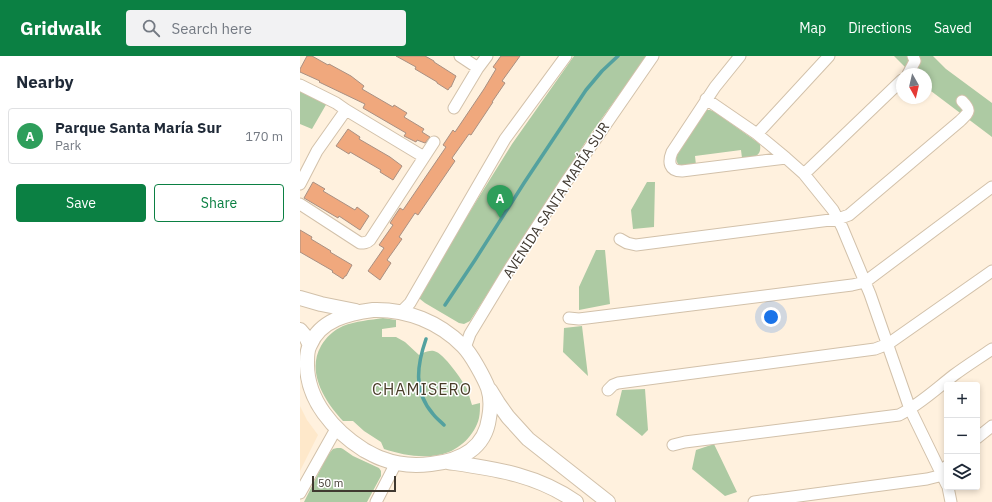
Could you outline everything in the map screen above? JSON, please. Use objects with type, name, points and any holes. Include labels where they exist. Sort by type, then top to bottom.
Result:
[{"type":"street","points":[[460,56],[478,68]]},
{"type":"street","points":[[454,108],[487,56]]},
{"type":"street","points":[[401,312],[410,303],[504,139],[566,56]]},
{"type":"street","name":"AVENIDA SANTA MARÍA SUR","points":[[465,348],[470,334],[506,275],[566,182],[653,56]]},
{"type":"street","points":[[740,56],[706,99],[671,153],[669,161],[670,164],[678,171],[682,171],[786,158]]},
{"type":"street","points":[[757,134],[829,56]]},
{"type":"street","points":[[911,68],[915,60],[913,56]]},
{"type":"street","points":[[300,85],[336,103],[424,157]]},
{"type":"street","points":[[804,174],[896,86]]},
{"type":"street","points":[[706,99],[757,134],[786,158],[804,174],[833,210],[865,282],[910,409],[944,470],[936,477],[927,479],[754,502]]},
{"type":"street","points":[[620,239],[627,243],[636,245],[838,219],[849,215],[960,121],[968,111],[968,107],[962,101]]},
{"type":"street","points":[[300,184],[317,151],[346,110]]},
{"type":"street","points":[[300,204],[360,243],[368,242],[434,142]]},
{"type":"street","points":[[569,318],[579,319],[852,285],[865,282],[992,187]]},
{"type":"street","points":[[608,390],[618,383],[875,349],[888,344],[992,271]]},
{"type":"street","points":[[300,298],[360,312]]},
{"type":"street","points":[[576,502],[554,488],[541,482],[505,471],[446,462],[418,465],[396,463],[381,459],[354,444],[336,429],[320,408],[304,375],[307,368],[310,345],[319,332],[330,322],[348,314],[386,310],[401,312],[433,323],[448,333],[465,348],[498,403],[508,417],[528,439],[608,502]]},
{"type":"street","points":[[300,330],[310,345]]},
{"type":"street","points":[[673,445],[685,442],[899,415],[910,409],[954,375],[992,349]]},
{"type":"street","points":[[446,462],[471,451],[483,438],[489,422],[490,413],[488,387]]},
{"type":"street","points":[[980,436],[992,426]]},
{"type":"street","points":[[300,494],[336,429]]},
{"type":"street","points":[[376,502],[396,463]]},
{"type":"street","points":[[948,490],[951,502]]},
{"type":"shaded area","points":[[300,406],[307,420],[318,435],[300,471]]},
{"type":"green space","points":[[574,56],[647,56],[592,132],[470,321],[464,324],[459,323],[425,303],[420,299],[419,293],[512,144]]},
{"type":"green space","points":[[894,56],[933,56],[946,69],[992,103],[992,137],[932,92],[932,68],[906,68]]},
{"type":"green space","points":[[300,90],[327,103],[312,129],[300,124]]},
{"type":"green space","points":[[705,110],[715,112],[760,144],[760,152],[753,157],[742,158],[741,150],[695,156],[696,165],[680,166],[676,157],[677,151]]},
{"type":"green space","points":[[647,182],[655,182],[654,227],[633,229],[631,210]]},
{"type":"green space","points":[[596,250],[605,250],[610,304],[579,310],[579,287]]},
{"type":"green space","points":[[383,318],[396,320],[396,327],[382,329],[382,337],[396,337],[405,342],[419,355],[430,351],[438,353],[448,362],[467,389],[472,405],[480,403],[479,418],[474,430],[466,441],[455,449],[443,454],[421,456],[406,455],[384,449],[381,442],[364,431],[353,421],[343,421],[324,396],[317,376],[316,366],[317,356],[325,340],[333,332],[348,324]]},
{"type":"green space","points":[[582,326],[588,376],[563,352],[564,328]]},
{"type":"green space","points":[[645,389],[648,430],[642,436],[616,415],[622,390]]},
{"type":"green space","points":[[714,444],[737,492],[725,496],[692,469],[696,450]]},
{"type":"green space","points":[[333,449],[343,449],[353,456],[379,468],[381,471],[381,476],[367,502],[304,502],[327,456]]},
{"type":"building","points":[[307,56],[312,56],[351,76],[364,86],[362,89],[393,107],[394,105],[407,113],[404,117],[424,129],[422,132],[430,137],[425,143],[417,140],[416,142],[404,136],[406,133],[363,108],[365,104],[300,72],[300,69]]},
{"type":"building","points":[[396,56],[425,56],[456,76],[448,90],[415,69],[416,67]]},
{"type":"building","points":[[501,56],[520,56],[502,81],[505,83],[471,135],[469,134],[452,158],[455,161],[418,215],[415,213],[399,237],[402,239],[387,260],[391,263],[380,280],[368,271],[384,248],[379,245],[393,225],[390,223],[400,208],[403,210],[446,147],[443,145],[453,130],[455,132],[484,89],[496,69],[493,67]]},
{"type":"building","points":[[348,129],[360,137],[359,139],[390,157],[402,166],[393,180],[380,172],[381,170],[350,152],[349,154],[336,146]]},
{"type":"building","points":[[313,182],[325,189],[323,191],[355,210],[357,207],[369,216],[360,230],[339,216],[338,218],[304,198]]},
{"type":"building","points":[[300,230],[312,237],[311,239],[331,251],[330,252],[352,265],[343,279],[332,272],[333,271],[300,252]]},
{"type":"waterway","points":[[445,305],[586,90],[602,71],[618,56]]},
{"type":"waterway","points":[[426,339],[420,358],[420,387],[422,396],[427,405],[444,425]]},
{"type":"place","name":"Parque Santa María Sur","points":[[500,218]]},
{"type":"district","name":"CHAMISERO","points":[[422,389]]}]
